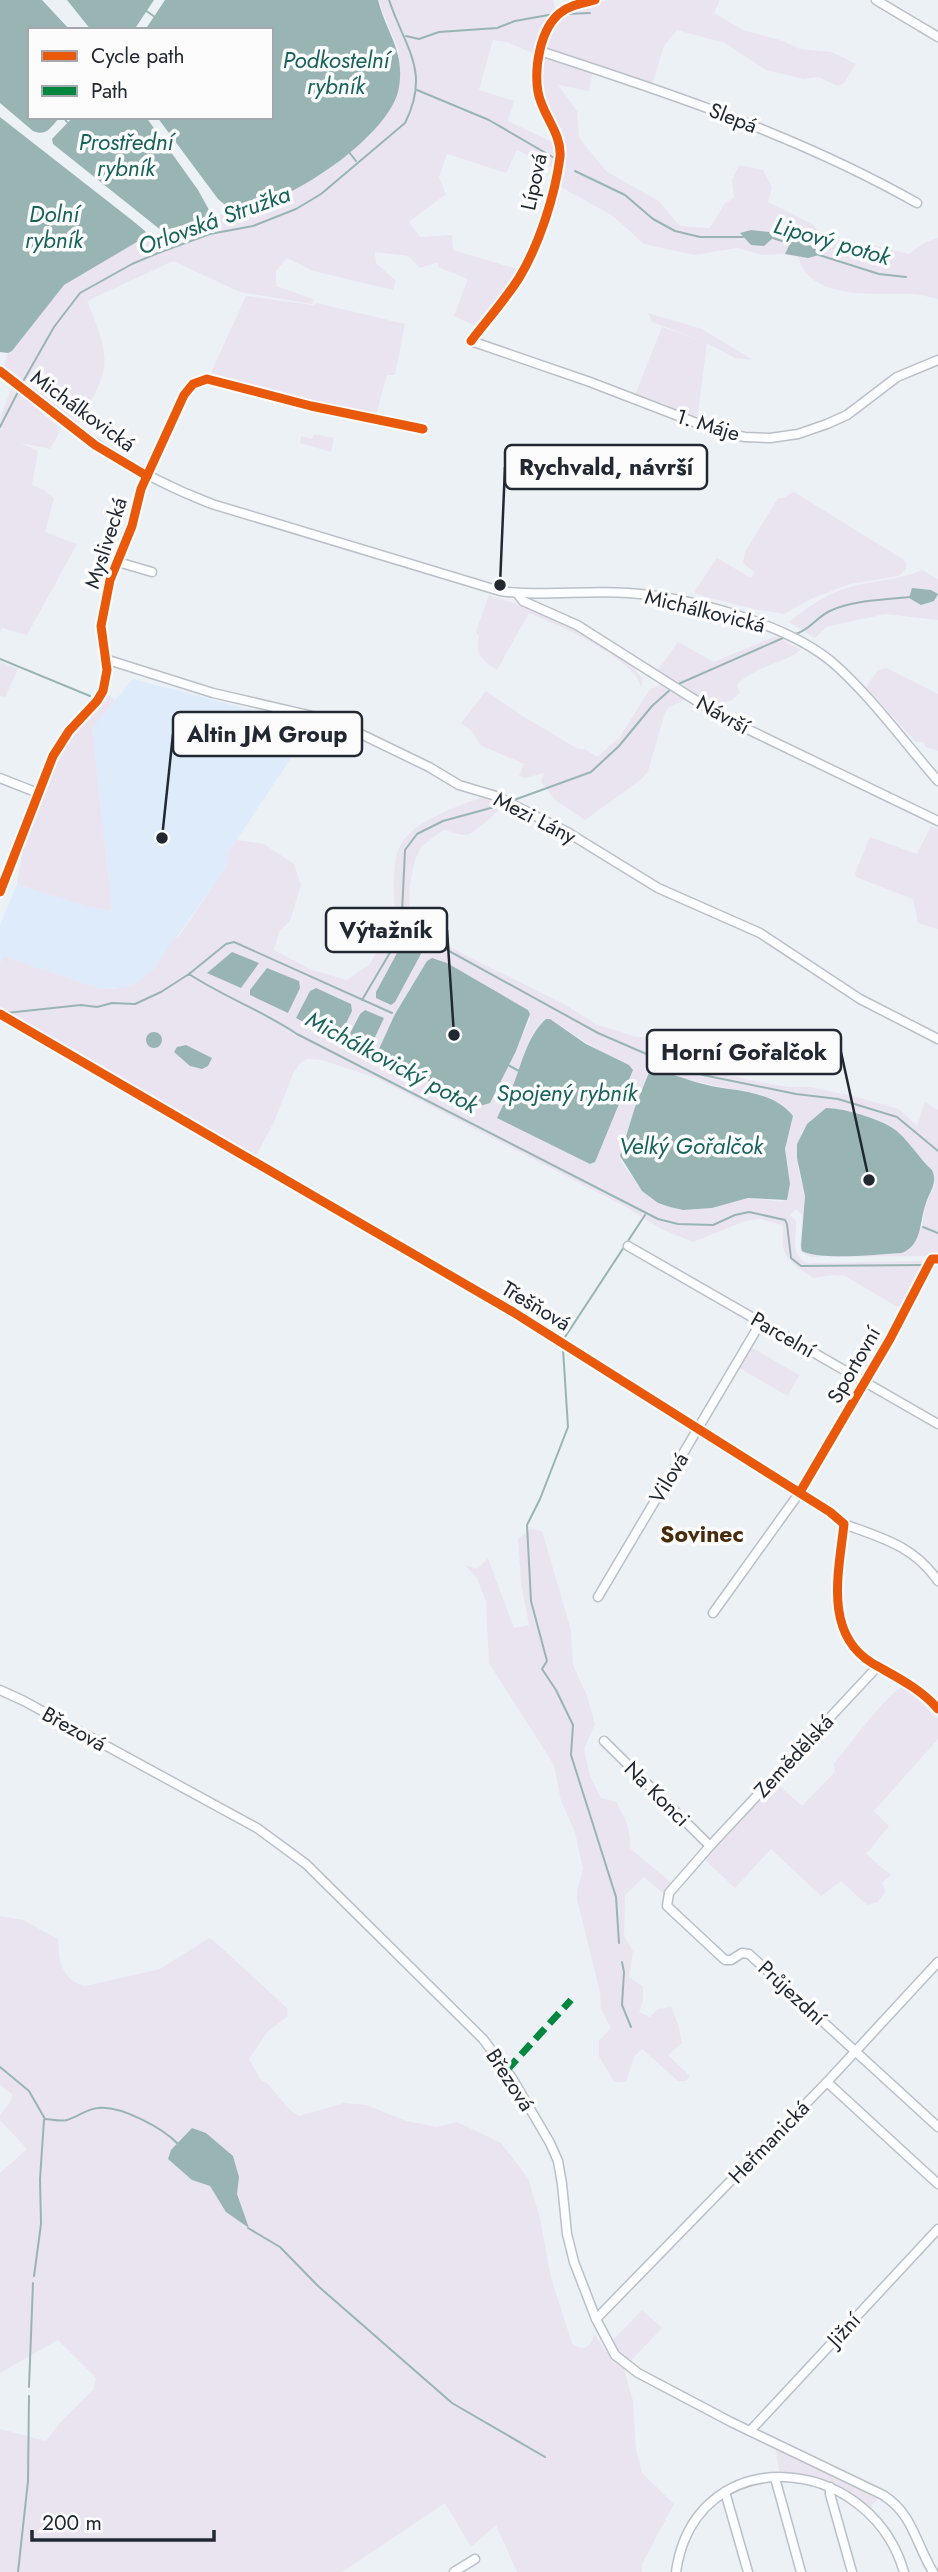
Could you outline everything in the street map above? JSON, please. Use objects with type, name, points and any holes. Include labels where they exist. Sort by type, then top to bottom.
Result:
[{"type":"street","name":"Lípová","points":[[471,341],[519,278],[538,241],[560,155],[557,135],[538,94],[537,62],[540,51],[550,24],[559,13],[573,5],[595,0]]},
{"type":"street","points":[[876,0],[938,37]]},
{"type":"street","name":"Slepá","points":[[540,51],[756,126],[868,175],[917,203]]},
{"type":"street","name":"1. Máje","points":[[471,341],[590,382],[718,431],[745,437],[770,438],[798,434],[827,424],[847,415],[897,377],[938,360]]},
{"type":"street","name":"Michálkovická","points":[[0,371],[95,444],[147,476],[212,503],[490,588],[517,593],[604,592],[654,596],[722,612],[794,638],[820,653],[842,671],[938,781]]},
{"type":"street","name":"Myslivecká","points":[[0,892],[53,756],[69,731],[103,691],[107,670],[101,626],[110,580],[132,526],[141,489],[184,395],[193,384],[207,379],[311,406],[423,429]]},
{"type":"street","name":"Myslivecká","points":[[118,562],[152,572]]},
{"type":"street","name":"Návrší","points":[[517,593],[523,601],[577,625],[739,725],[938,821]]},
{"type":"street","name":"Mezi Lány","points":[[105,659],[214,693],[334,721],[429,767],[459,785],[496,796],[555,826],[658,888],[760,933],[860,999],[938,1039]]},
{"type":"street","points":[[0,778],[38,793]]},
{"type":"street","name":"Třešňová","points":[[2,1016],[513,1312],[800,1492],[844,1524],[915,1554],[938,1581]]},
{"type":"street","name":"Parcelní","points":[[628,1246],[938,1424]]},
{"type":"street","name":"Sportovní","points":[[713,1613],[800,1492],[932,1263]]},
{"type":"street","name":"Vilová","points":[[598,1597],[761,1322]]},
{"type":"street","points":[[844,1524],[836,1587],[839,1616],[851,1643],[860,1654],[927,1696],[938,1710]]},
{"type":"street","name":"Zemědělská","points":[[710,1846],[878,1666]]},
{"type":"street","name":"Březová","points":[[0,1690],[257,1828],[306,1864],[483,2039],[512,2078],[558,2161],[567,2234],[574,2262],[596,2319],[615,2355],[638,2373],[897,2504],[904,2512],[933,2572]]},
{"type":"street","name":"Na Konci","points":[[604,1741],[710,1846]]},
{"type":"street","name":"Průjezdní","points":[[710,1846],[669,1893],[667,1906],[725,1960],[731,1960],[741,1953],[749,1954],[938,2127]]},
{"type":"street","name":"Heřmanická","points":[[596,2319],[856,2052],[938,1962]]},
{"type":"street","points":[[827,2082],[938,2184]]},
{"type":"street","name":"Jižní","points":[[750,2431],[938,2230]]},
{"type":"street","points":[[775,2478],[801,2572]]},
{"type":"street","points":[[676,2572],[680,2549],[696,2520],[716,2498],[750,2481],[775,2478],[801,2479],[830,2487],[856,2501],[877,2521],[894,2545],[904,2572]]},
{"type":"street","points":[[830,2487],[852,2572]]},
{"type":"street","points":[[725,2492],[748,2572]]},
{"type":"street","points":[[454,2572],[475,2559]]},
{"type":"street","points":[[933,2572],[938,2568]]},
{"type":"shaded area","points":[[378,0],[553,0],[556,10],[547,21],[535,54],[507,42],[493,40],[479,90],[514,101],[508,121],[554,143],[556,155],[553,168],[517,150],[506,173],[447,154],[439,177],[446,194],[409,222],[420,237],[452,235],[453,250],[517,269],[478,327],[454,316],[468,279],[438,267],[438,262],[420,268],[408,256],[375,252],[376,263],[396,281],[393,290],[313,271],[287,258],[276,271],[276,286],[313,299],[312,304],[240,292],[173,261],[87,301],[101,338],[104,365],[97,390],[78,424],[3,368],[8,353],[52,298],[77,276],[147,236],[289,192],[324,173],[372,134],[399,51]]},
{"type":"shaded area","points":[[609,0],[720,0],[714,13],[743,30],[783,41],[800,49],[832,52],[856,64],[844,83],[838,86],[818,77],[803,79],[766,70],[725,43],[677,30],[664,46],[652,85],[544,50],[561,18],[575,9]]},
{"type":"shaded area","points":[[548,57],[593,71],[589,91],[558,85],[577,111],[579,138],[607,172],[659,201],[680,226],[710,228],[725,203],[734,198],[732,180],[739,165],[763,170],[772,187],[768,202],[812,224],[826,238],[869,244],[909,254],[924,243],[938,238],[938,299],[914,294],[846,292],[830,288],[805,271],[798,257],[785,254],[763,255],[737,248],[695,255],[644,244],[613,216],[559,186],[563,157],[560,133],[542,88],[541,60]]},
{"type":"shaded area","points":[[246,296],[313,305],[317,303],[405,324],[395,375],[387,375],[376,415],[294,398],[210,375]]},
{"type":"shaded area","points":[[648,313],[702,329],[753,360],[735,358],[707,343],[697,420],[663,403],[635,395],[662,327],[705,342],[652,322]]},
{"type":"shaded area","points":[[12,387],[61,429],[50,449],[21,443],[38,451],[32,485],[54,498],[45,532],[77,544],[27,635],[2,628],[0,632],[0,418]]},
{"type":"shaded area","points":[[314,434],[334,438],[331,452],[300,443],[301,436],[312,439]]},
{"type":"shaded area","points":[[794,492],[904,560],[906,569],[899,576],[850,584],[811,599],[784,614],[695,594],[717,558],[751,578],[754,572],[743,563],[745,552],[778,498]]},
{"type":"shaded area","points":[[922,570],[938,579],[938,620],[885,614],[826,627],[815,638],[789,622],[816,602],[838,591]]},
{"type":"shaded area","points":[[489,595],[550,617],[596,640],[632,666],[643,680],[641,687],[636,676],[610,654],[593,643],[529,613],[497,670],[481,657],[476,632]]},
{"type":"shaded area","points":[[775,636],[801,650],[744,678],[737,685],[740,693],[731,701],[723,702],[719,710],[658,670],[678,642],[714,662]]},
{"type":"shaded area","points":[[0,662],[18,669],[5,697],[0,696]]},
{"type":"shaded area","points":[[886,668],[938,694],[938,751],[926,747],[923,742],[916,742],[866,687],[878,670]]},
{"type":"shaded area","points":[[133,679],[278,717],[289,726],[296,723],[309,731],[227,854],[230,862],[154,969],[138,982],[124,988],[101,989],[3,956],[0,965],[0,925],[17,884],[89,907],[112,911],[92,727]]},
{"type":"shaded area","points":[[663,684],[685,700],[669,707],[665,713],[648,771],[643,778],[585,820],[555,800],[541,782],[544,773],[525,778],[519,776],[524,764],[480,745],[472,731],[461,723],[486,691],[578,749],[585,749],[597,757],[619,738],[650,689]]},
{"type":"shaded area","points":[[108,695],[115,700],[92,728],[112,911],[89,907],[17,884],[22,853],[59,757],[83,723]]},
{"type":"shaded area","points":[[482,797],[506,806],[470,834],[462,835],[443,830],[421,847],[415,860],[410,884],[409,915],[415,927],[463,954],[564,1004],[596,1024],[633,1036],[691,1043],[687,1065],[745,1079],[788,1087],[810,1087],[853,1096],[899,1109],[917,1126],[925,1102],[938,1110],[938,1256],[832,1257],[863,1251],[922,1227],[925,1205],[935,1185],[932,1170],[899,1132],[872,1119],[826,1108],[807,1124],[801,1133],[798,1168],[805,1196],[801,1246],[803,1251],[829,1257],[810,1257],[800,1251],[802,1215],[796,1209],[790,1215],[796,1221],[795,1245],[798,1255],[807,1263],[923,1261],[921,1273],[901,1309],[845,1276],[814,1278],[800,1269],[791,1262],[785,1252],[782,1225],[760,1219],[745,1221],[693,1242],[661,1229],[626,1207],[376,1078],[322,1060],[307,1059],[300,1063],[293,1074],[274,1122],[257,1154],[259,1159],[0,1009],[0,965],[3,956],[101,989],[130,986],[138,982],[154,969],[173,940],[179,936],[229,863],[227,854],[236,840],[264,844],[294,864],[301,885],[290,921],[279,932],[274,950],[312,970],[347,980],[370,964],[388,930],[396,927],[395,864],[400,846],[414,829],[448,810]],"holes":[[[437,959],[528,1010],[530,1019],[500,1084],[436,1084],[399,1068],[395,1014],[427,961]],[[365,1010],[384,1018],[345,1043],[359,1014]],[[546,1019],[606,1055],[602,1143],[595,1162],[590,1164],[497,1118],[530,1040]],[[683,1079],[746,1092],[789,1111],[793,1116],[785,1149],[790,1184],[783,1202],[748,1198],[712,1208],[683,1210],[658,1203],[642,1191],[621,1161],[621,1149],[643,1088]]]},
{"type":"shaded area","points":[[931,826],[938,829],[938,929],[918,923],[913,899],[856,877],[855,873],[870,837],[917,854]]},
{"type":"shaded area","points":[[751,1347],[799,1375],[788,1396],[739,1368]]},
{"type":"shaded area","points":[[531,1529],[542,1531],[571,1630],[573,1665],[587,1696],[595,1724],[584,1749],[590,1776],[601,1798],[616,1802],[625,1819],[630,1848],[673,1884],[664,1894],[644,1877],[625,1895],[624,1936],[633,1951],[629,1977],[643,1987],[639,2012],[650,2017],[658,2009],[671,2007],[682,2043],[668,2055],[690,2076],[686,2081],[678,2081],[642,2049],[634,2057],[626,2082],[614,2082],[599,2056],[599,2041],[611,2028],[601,2009],[600,1992],[577,1899],[583,1869],[575,1832],[561,1801],[554,1765],[489,1663],[486,1602],[477,1578],[465,1565],[477,1569],[488,1558],[514,1628],[529,1625],[521,1583],[518,1539]]},
{"type":"shaded area","points":[[903,1687],[938,1719],[938,1739],[874,1811],[889,1826],[866,1854],[891,1875],[882,1883],[886,1891],[878,1902],[867,1905],[841,1881],[821,1896],[771,1849],[735,1888],[704,1859],[772,1784],[777,1784],[802,1806],[835,1772],[834,1763],[879,1708]]},
{"type":"shaded area","points":[[0,1916],[23,1920],[58,1939],[59,1954],[66,1974],[85,1986],[160,1969],[209,1938],[288,2009],[287,2017],[268,2031],[249,2059],[260,2079],[268,2084],[290,2110],[299,2116],[344,2103],[366,2105],[406,2121],[437,2127],[457,2122],[501,2143],[528,2178],[540,2218],[551,2278],[572,2343],[579,2348],[586,2347],[594,2334],[610,2357],[624,2369],[633,2401],[636,2450],[642,2473],[674,2504],[642,2564],[642,2572],[517,2572],[496,2525],[471,2547],[445,2503],[342,2572],[0,2572],[0,2429],[46,2441],[93,2390],[96,2378],[58,2340],[0,2373],[0,2173],[27,2149],[0,2120],[12,2094],[0,2085]]},
{"type":"shaded area","points":[[642,2310],[662,2328],[629,2363],[620,2356],[611,2342]]},
{"type":"shaded area","points":[[775,2447],[880,2497],[870,2507],[828,2483],[805,2476],[780,2474]]},
{"type":"water","points":[[0,0],[42,0],[68,28],[28,28],[28,119],[58,119],[45,132],[38,133],[0,103]]},
{"type":"water","points":[[67,0],[154,0],[135,28],[89,28]]},
{"type":"water","name":"Podkostelní rybník","points":[[165,0],[378,0],[397,52],[399,87],[392,106],[377,127],[330,168],[275,199],[250,207],[229,208],[218,199],[158,119],[273,119],[273,28],[146,28]]},
{"type":"water","name":"Dolní rybník","points":[[0,117],[133,221],[147,236],[64,285],[8,353],[0,352]]},
{"type":"water","name":"Prostřední rybník","points":[[71,119],[147,119],[198,190],[213,217],[162,231],[53,144],[52,139]]},
{"type":"water","points":[[751,230],[769,232],[773,238],[764,246],[751,245],[740,233]]},
{"type":"water","points":[[793,237],[815,248],[819,255],[808,258],[785,254]]},
{"type":"water","points":[[912,588],[931,590],[938,594],[934,601],[921,605],[909,598]]},
{"type":"water","points":[[406,945],[422,952],[391,1005],[376,998],[376,992],[397,953]]},
{"type":"water","points":[[232,952],[259,963],[241,988],[207,973]]},
{"type":"water","points":[[432,958],[447,963],[528,1010],[530,1014],[516,1051],[490,1103],[480,1106],[378,1057],[378,1051],[395,1014],[427,961]]},
{"type":"water","points":[[267,968],[299,981],[300,988],[288,1013],[250,995],[250,990]]},
{"type":"water","points":[[316,988],[351,1004],[352,1011],[338,1040],[296,1018],[310,991]]},
{"type":"water","points":[[365,1010],[384,1018],[367,1054],[345,1043],[360,1014]]},
{"type":"water","name":"Spojený rybník","points":[[546,1019],[550,1019],[586,1044],[629,1065],[633,1070],[595,1162],[590,1164],[497,1118],[530,1041]]},
{"type":"water","points":[[154,1032],[160,1034],[160,1046],[154,1048],[148,1046],[146,1040],[148,1034]]},
{"type":"water","points":[[186,1045],[212,1058],[208,1066],[202,1069],[190,1066],[174,1052],[177,1047]]},
{"type":"water","name":"Velký Gořalčok","points":[[650,1070],[763,1096],[784,1107],[793,1116],[785,1149],[790,1184],[787,1200],[748,1198],[712,1208],[683,1210],[658,1203],[642,1191],[620,1156]]},
{"type":"water","points":[[826,1108],[864,1116],[893,1128],[932,1170],[934,1183],[917,1238],[909,1249],[902,1253],[822,1256],[802,1251],[805,1196],[797,1158],[797,1144],[807,1124]]},
{"type":"water","points":[[192,2128],[206,2133],[233,2156],[239,2177],[237,2194],[249,2228],[226,2212],[210,2186],[192,2180],[168,2159],[171,2150]]},
{"type":"waterway","name":"Orlovská Stružka","points":[[21,385],[54,327],[80,293],[158,253],[210,234],[253,226],[296,209],[321,194],[405,123],[416,89],[416,74],[389,0]]},
{"type":"waterway","points":[[145,10],[155,17]]},
{"type":"waterway","points":[[567,14],[590,13]]},
{"type":"waterway","points":[[406,36],[419,39],[439,32],[497,28],[515,21],[554,14]]},
{"type":"waterway","name":"Lipový potok","points":[[417,90],[489,120],[556,159]]},
{"type":"waterway","points":[[349,152],[356,161]]},
{"type":"waterway","name":"Lipový potok","points":[[575,171],[625,195],[653,219],[675,231],[700,237],[743,237]]},
{"type":"waterway","points":[[201,220],[206,234]]},
{"type":"waterway","name":"Lipový potok","points":[[773,238],[791,244]]},
{"type":"waterway","name":"Lipový potok","points":[[819,255],[879,274],[906,277]]},
{"type":"waterway","name":"Orlovská Stružka","points":[[0,427],[19,390]]},
{"type":"waterway","points":[[795,634],[805,630],[827,613],[850,604],[909,597]]},
{"type":"waterway","points":[[676,685],[783,638]]},
{"type":"waterway","points":[[0,659],[90,696]]},
{"type":"waterway","points":[[514,800],[591,772],[619,746],[652,706],[671,689]]},
{"type":"waterway","points":[[362,1000],[401,934],[405,850],[417,834],[443,821],[498,806]]},
{"type":"waterway","points":[[401,934],[406,929],[411,930],[598,1033],[651,1056],[703,1075],[796,1094],[838,1099],[897,1117],[938,1151]]},
{"type":"waterway","points":[[189,974],[226,944],[234,942],[392,1013]]},
{"type":"waterway","name":"Michálkovický potok","points":[[6,1013],[81,1005],[97,1007],[112,1003],[135,1004],[161,992],[189,974],[297,1034],[658,1219],[678,1224],[713,1225],[749,1212],[785,1220],[791,1258],[801,1266],[926,1265]]},
{"type":"waterway","points":[[508,1065],[519,1071]]},
{"type":"waterway","points":[[565,1337],[645,1215]]},
{"type":"waterway","points":[[923,1227],[938,1233]]},
{"type":"waterway","points":[[563,1349],[568,1427],[527,1525],[531,1601],[547,1661],[542,1669],[573,1725],[571,1755],[616,1897],[619,1943]]},
{"type":"waterway","points":[[622,1962],[622,2005],[631,2027]]},
{"type":"waterway","points":[[0,2067],[29,2091],[45,2119],[64,2121],[94,2109],[118,2110],[141,2119],[178,2144]]},
{"type":"waterway","points":[[34,2276],[41,2224],[40,2179],[44,2120]]},
{"type":"waterway","points":[[248,2228],[280,2247],[318,2286],[452,2403],[545,2457]]},
{"type":"waterway","points":[[29,2387],[33,2283]]},
{"type":"waterway","points":[[18,2572],[28,2481],[29,2396]]},
{"type":"marked path","points":[[507,2070],[571,2000]]},
{"type":"cycle path","points":[[471,341],[519,278],[545,220],[554,188],[560,148],[540,100],[537,82],[543,39],[560,13],[572,6],[595,0]]},
{"type":"cycle path","points":[[0,371],[95,445],[147,476]]},
{"type":"cycle path","points":[[0,892],[53,756],[69,731],[103,691],[107,670],[101,626],[110,580],[132,526],[141,489],[184,395],[193,384],[207,379],[311,406],[423,429]]},
{"type":"cycle path","points":[[0,1014],[513,1312],[830,1512],[844,1524],[838,1600],[846,1635],[857,1650],[872,1663],[916,1689],[938,1709]]},
{"type":"cycle path","points":[[800,1492],[890,1339],[930,1262],[932,1259],[938,1259]]},
{"type":"place","name":"Rychvald, návrší","points":[[500,585]]},
{"type":"place","name":"Altin JM Group","points":[[162,838]]},
{"type":"place","name":"Výtažník","points":[[454,1035]]},
{"type":"place","name":"Horní Gořalčok","points":[[869,1180]]},
{"type":"district","name":"Sovinec","points":[[702,1534]]}]
